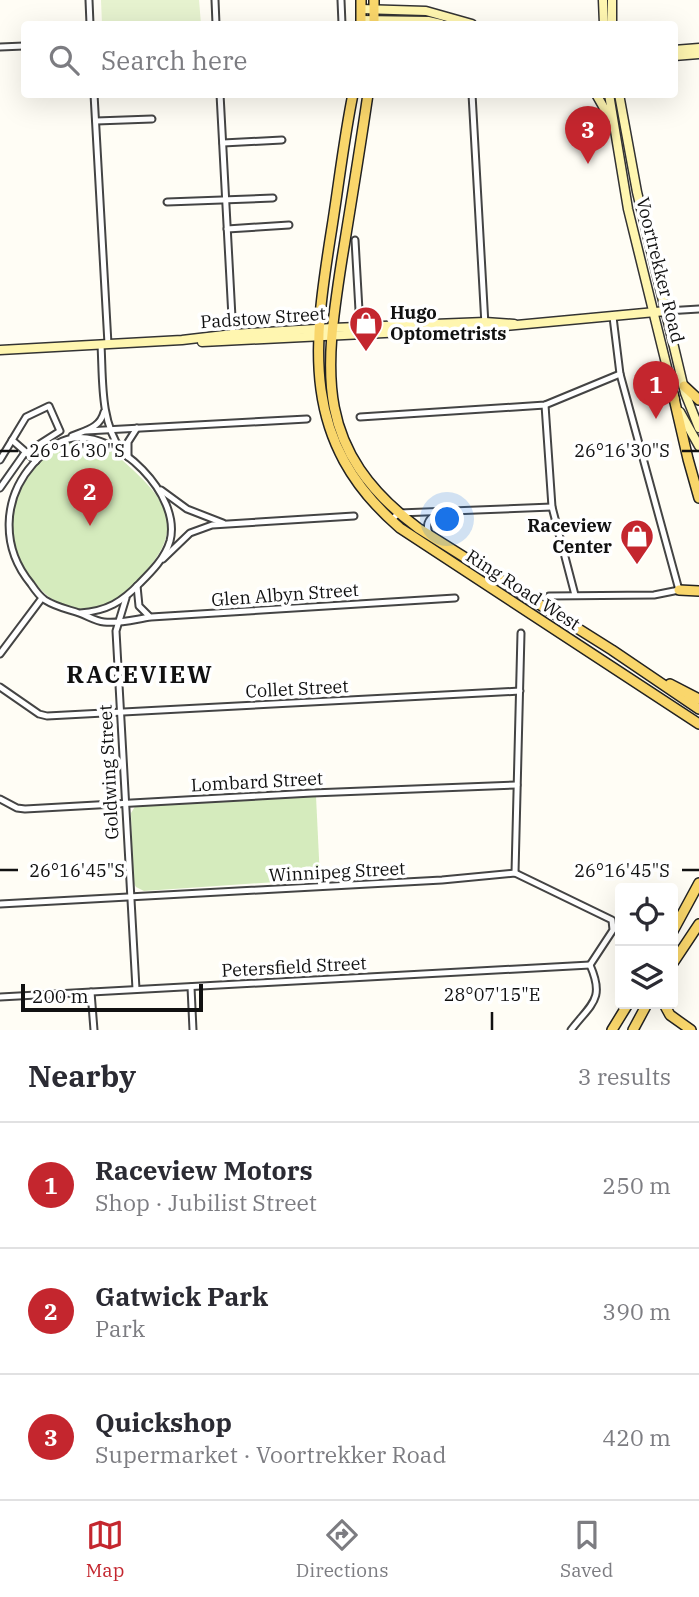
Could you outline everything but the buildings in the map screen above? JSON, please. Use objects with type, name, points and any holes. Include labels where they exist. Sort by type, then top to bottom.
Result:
[{"type":"main road","name":"Ring Road West","points":[[353,98],[327,263],[319,332],[319,377],[331,434],[338,451],[368,498],[391,520],[428,548],[555,627],[699,724]]},
{"type":"main road","name":"Ring Road West","points":[[367,98],[332,332],[330,379],[343,438],[354,461],[370,483],[399,513],[430,537],[612,650],[699,709]]},
{"type":"main road","points":[[684,386],[699,400]]},
{"type":"main road","points":[[673,394],[699,498]]},
{"type":"main road","points":[[679,590],[699,591]]},
{"type":"main road","points":[[642,672],[699,699]]},
{"type":"main road","points":[[673,707],[699,731]]},
{"type":"main road","points":[[678,922],[699,883]]},
{"type":"main road","points":[[678,956],[697,929]]},
{"type":"main road","points":[[612,1030],[625,1009]]},
{"type":"main road","points":[[633,1030],[644,1009]]},
{"type":"main road","points":[[667,1009],[670,1015],[691,1030]]},
{"type":"street","points":[[89,0],[90,21]]},
{"type":"street","points":[[215,0],[216,21]]},
{"type":"street","points":[[341,0],[342,21]]},
{"type":"street","points":[[603,0],[604,21]]},
{"type":"street","points":[[612,0],[612,21]]},
{"type":"street","points":[[361,5],[426,10],[462,21]]},
{"type":"street","points":[[0,47],[21,46]]},
{"type":"street","points":[[678,50],[699,48]]},
{"type":"street","points":[[678,56],[699,54]]},
{"type":"street","points":[[94,98],[105,344],[105,406],[109,429],[127,457]]},
{"type":"street","points":[[220,98],[233,338]]},
{"type":"street","points":[[472,98],[485,325]]},
{"type":"street","points":[[598,98],[614,126]]},
{"type":"street","name":"Voortrekker Road","points":[[609,98],[628,209],[673,394],[686,427],[699,446]]},
{"type":"street","name":"Voortrekker Road","points":[[620,98],[637,192],[684,386],[699,428]]},
{"type":"street","points":[[96,121],[152,119]]},
{"type":"street","points":[[223,143],[282,140]]},
{"type":"street","points":[[167,202],[272,198]]},
{"type":"street","points":[[228,229],[289,225]]},
{"type":"street","points":[[355,240],[360,328]]},
{"type":"street","name":"Padstow Street","points":[[332,332],[360,328],[514,324],[699,309]]},
{"type":"street","points":[[613,317],[620,374],[679,590]]},
{"type":"street","name":"Padstow Street","points":[[0,349],[485,325]]},
{"type":"street","points":[[360,417],[545,405],[620,374]]},
{"type":"street","points":[[545,405],[552,507],[575,595]]},
{"type":"street","points":[[105,406],[100,422],[57,444],[36,461],[16,491],[8,516],[9,536],[15,560],[42,598],[101,622],[117,623]]},
{"type":"street","points":[[0,460],[26,417],[49,407],[60,431],[26,452],[0,488]]},
{"type":"street","points":[[86,431],[307,419]]},
{"type":"street","points":[[127,457],[128,442],[137,428]]},
{"type":"street","points":[[57,444],[85,437],[105,443],[127,457],[159,488],[187,509],[224,523]]},
{"type":"street","points":[[12,440],[36,461]]},
{"type":"street","points":[[157,565],[170,541],[171,527],[167,504],[159,488]]},
{"type":"street","points":[[391,520],[399,513],[552,507]]},
{"type":"street","points":[[430,537],[427,527],[429,520],[439,513]]},
{"type":"street","points":[[0,515],[8,516]]},
{"type":"street","points":[[80,613],[111,607],[127,598],[157,565],[190,533],[199,528],[224,523],[354,516]]},
{"type":"street","points":[[549,596],[654,595],[699,584]]},
{"type":"street","points":[[137,586],[139,606],[151,617]]},
{"type":"street","points":[[0,654],[42,598]]},
{"type":"street","name":"Goldwing Street","points":[[127,598],[117,623],[136,989]]},
{"type":"street","name":"Glen Albyn Street","points":[[117,623],[151,617],[455,598]]},
{"type":"street","points":[[521,633],[515,873],[612,920],[613,930],[590,965],[597,981],[598,995],[572,1030]]},
{"type":"street","name":"Collet Street","points":[[0,687],[39,714],[47,716],[520,691]]},
{"type":"street","name":"Lombard Street","points":[[0,799],[25,809],[517,785]]},
{"type":"street","name":"Winnipeg Street","points":[[0,904],[442,880],[515,873]]},
{"type":"street","name":"Petersfield Street","points":[[0,996],[590,965]]},
{"type":"street","points":[[191,987],[193,1030]]},
{"type":"street","points":[[92,992],[94,1030]]},
{"type":"green space","points":[[101,0],[199,0],[201,21],[102,21]]},
{"type":"green space","points":[[83,440],[110,450],[143,480],[161,502],[167,525],[161,550],[134,584],[106,605],[82,610],[52,599],[28,574],[14,542],[12,527],[17,498],[36,465],[60,446]]},
{"type":"green space","points":[[316,796],[320,879],[144,891],[133,882],[131,813],[136,805]]},
{"type":"place","name":"Quickshop","points":[[588,164]]},
{"type":"place","name":"Hugo Optometrists","points":[[366,353]]},
{"type":"place","name":"Raceview Motors","points":[[656,419]]},
{"type":"place","name":"Gatwick Park","points":[[90,526]]},
{"type":"place","name":"Raceview Center","points":[[637,566]]},
{"type":"district","name":"RACEVIEW","points":[[140,675]]}]
